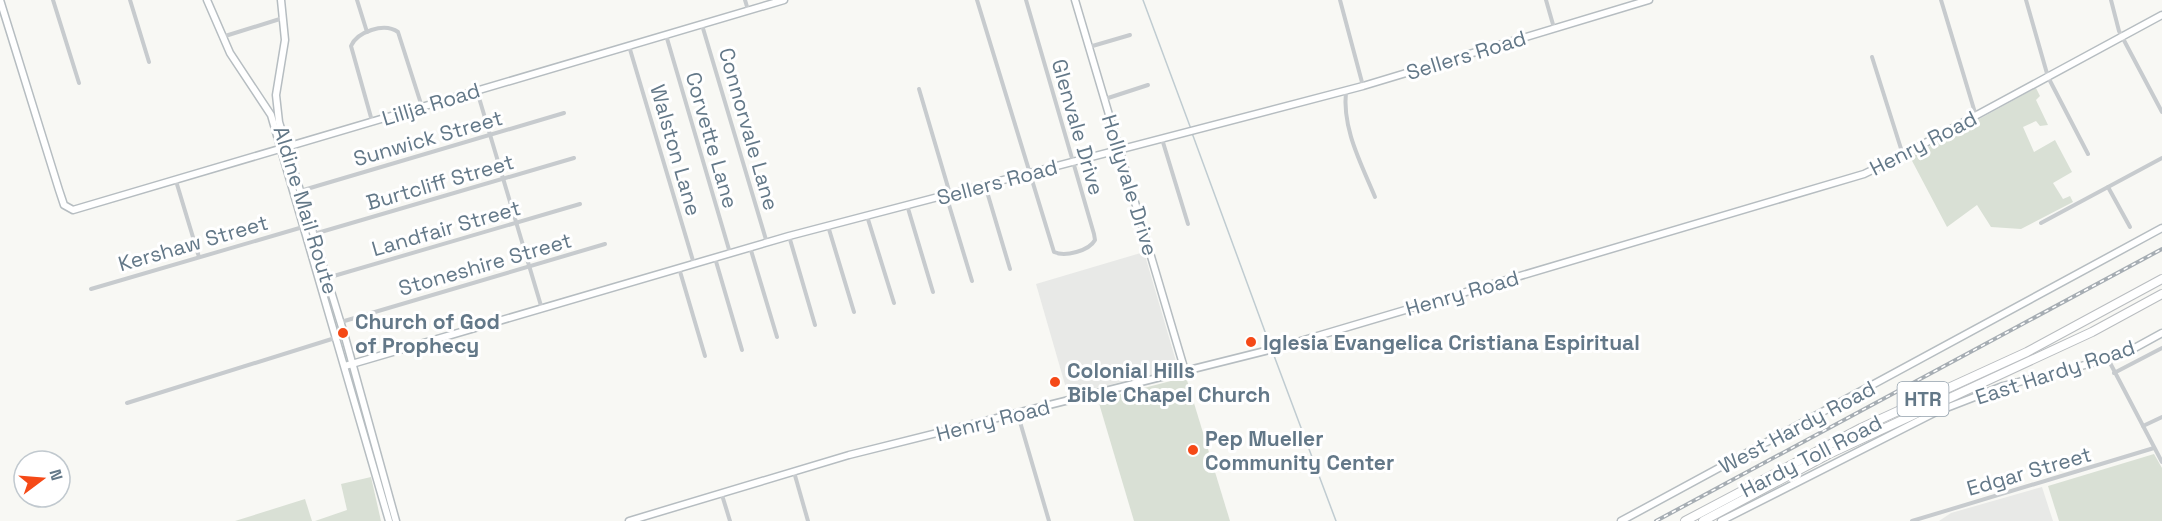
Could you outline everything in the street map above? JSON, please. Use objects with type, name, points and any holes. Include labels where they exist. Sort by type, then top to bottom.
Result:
[{"type":"highway","name":"Hardy Toll Road","points":[[1685,521],[1861,428],[2027,352],[2162,279]]},
{"type":"highway","name":"Hardy Toll Road","points":[[1703,521],[1828,454],[2092,332],[2162,294]]},
{"type":"street","name":"Lillja Road","points":[[0,0],[61,196],[67,208],[78,209],[784,0]]},
{"type":"street","points":[[54,0],[79,83]]},
{"type":"street","points":[[130,0],[149,62]]},
{"type":"street","name":"Aldine Mail Route","points":[[207,0],[221,37],[265,103],[284,147],[314,234],[338,338],[349,365]]},
{"type":"street","name":"Aldine Mail Route","points":[[281,0],[284,18],[284,51],[276,105],[284,147],[304,226],[340,322],[349,365],[381,479],[396,521]]},
{"type":"street","points":[[357,0],[367,32]]},
{"type":"street","points":[[745,0],[748,10]]},
{"type":"street","points":[[977,0],[1028,174]]},
{"type":"street","name":"Glenvale Drive","points":[[1026,0],[1095,240],[1089,247],[1065,254],[1053,252],[1028,174]]},
{"type":"street","name":"Hollyvale Drive","points":[[1075,0],[1185,370]]},
{"type":"street","points":[[1340,0],[1363,86]]},
{"type":"street","points":[[1546,0],[1554,29]]},
{"type":"street","name":"Sellers Road","points":[[349,365],[789,236],[1363,86],[1649,0]]},
{"type":"street","points":[[1941,0],[1976,116]]},
{"type":"street","points":[[2026,0],[2048,77],[2088,154]]},
{"type":"street","points":[[2111,0],[2122,37],[2162,112]]},
{"type":"street","name":"Henry Road","points":[[629,521],[722,495],[849,455],[1018,415],[1277,348],[1855,176],[1903,155],[2162,15]]},
{"type":"street","points":[[221,37],[284,18]]},
{"type":"street","name":"Connorvale Lane","points":[[702,24],[767,243]]},
{"type":"street","points":[[372,121],[351,46],[358,35],[367,32],[387,27],[398,32],[422,107]]},
{"type":"street","name":"Corvette Lane","points":[[665,34],[730,254]]},
{"type":"street","points":[[1088,48],[1130,35]]},
{"type":"street","name":"Walston Lane","points":[[629,45],[694,264]]},
{"type":"street","points":[[1872,57],[1903,155]]},
{"type":"street","points":[[1104,99],[1148,85]]},
{"type":"street","points":[[919,89],[972,281]]},
{"type":"street","points":[[476,90],[542,309]]},
{"type":"street","points":[[1346,90],[1347,126],[1354,150],[1375,197]]},
{"type":"street","name":"Sunwick Street","points":[[300,191],[564,113]]},
{"type":"street","points":[[1162,139],[1188,224]]},
{"type":"street","name":"Burtcliff Street","points":[[314,234],[574,158]]},
{"type":"street","points":[[2041,223],[2162,158]]},
{"type":"street","points":[[176,181],[199,257]]},
{"type":"street","points":[[985,185],[1010,269]]},
{"type":"street","points":[[2108,187],[2130,226]]},
{"type":"street","name":"Landfair Street","points":[[323,279],[580,204]]},
{"type":"street","points":[[907,205],[933,292]]},
{"type":"street","points":[[867,216],[894,303]]},
{"type":"street","name":"Kershaw Street","points":[[91,289],[304,226]]},
{"type":"street","points":[[828,226],[854,312]]},
{"type":"street","name":"West Hardy Road","points":[[1622,521],[2162,228]]},
{"type":"street","points":[[789,236],[815,325]]},
{"type":"street","name":"Stoneshire Street","points":[[340,322],[605,244]]},
{"type":"street","points":[[750,248],[777,337]]},
{"type":"street","points":[[715,258],[742,351]]},
{"type":"street","points":[[679,268],[705,356]]},
{"type":"street","name":"East Hardy Road","points":[[1721,521],[1936,412],[2003,386],[2108,359],[2132,350],[2162,333]]},
{"type":"street","points":[[127,403],[338,338]]},
{"type":"street","points":[[2114,373],[2162,348]]},
{"type":"street","points":[[2108,359],[2162,462]]},
{"type":"street","points":[[1018,415],[1049,521]]},
{"type":"street","points":[[2143,426],[2162,417]]},
{"type":"street","name":"Edgar Street","points":[[1912,521],[2154,448]]},
{"type":"street","points":[[794,472],[808,521]]},
{"type":"street","name":"Aldine Mail Route","points":[[381,479],[389,521]]},
{"type":"street","points":[[722,495],[730,521]]},
{"type":"shaded area","points":[[2036,88],[2040,96],[2036,100],[2048,125],[2040,126],[2036,121],[2023,127],[2034,152],[2055,140],[2072,172],[2053,183],[2063,199],[2070,196],[2073,202],[2021,229],[1991,227],[1977,205],[1947,227],[1910,157]]},
{"type":"shaded area","points":[[1144,252],[1178,368],[1068,395],[1036,284]]},
{"type":"shaded area","points":[[1186,377],[1230,521],[1134,521],[1098,400]]},
{"type":"shaded area","points":[[2154,454],[2162,468],[2162,521],[2059,521],[2048,486]]},
{"type":"shaded area","points":[[371,477],[381,521],[315,521],[347,510],[341,484]]},
{"type":"shaded area","points":[[2042,487],[2053,521],[1939,521],[1951,513]]},
{"type":"shaded area","points":[[305,499],[312,521],[235,521]]},
{"type":"waterway","points":[[1143,0],[1191,129]]},
{"type":"waterway","points":[[1192,133],[1271,348]]},
{"type":"waterway","points":[[1273,353],[1336,521]]},
{"type":"railway","points":[[1656,521],[2162,249]]},
{"type":"place","name":"Church of God of Prophecy","points":[[343,333]]},
{"type":"place","name":"Iglesia Evangelica Cristiana Espiritual","points":[[1251,342]]},
{"type":"place","name":"Colonial Hills Bible Chapel Church","points":[[1055,382]]},
{"type":"place","name":"Pep Mueller Community Center","points":[[1193,450]]}]
